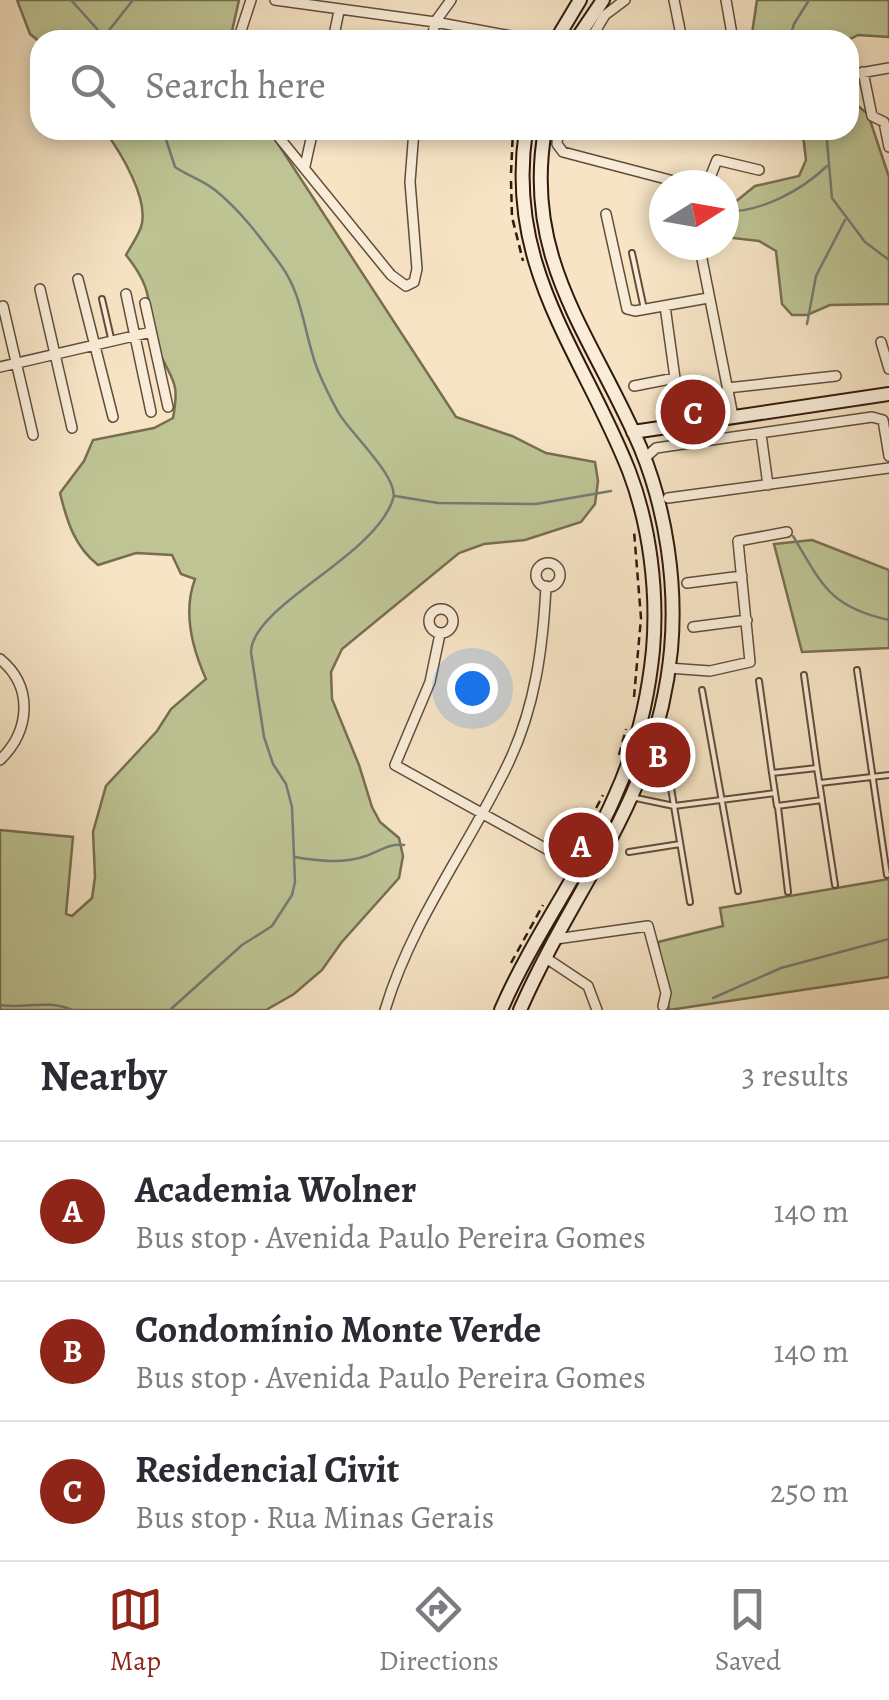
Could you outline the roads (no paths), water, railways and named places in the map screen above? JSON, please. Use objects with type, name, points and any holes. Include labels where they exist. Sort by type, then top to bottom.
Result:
[{"type":"main road","points":[[562,30],[580,0]]},
{"type":"main road","points":[[583,30],[603,0]]},
{"type":"main road","points":[[501,1010],[573,864],[612,805],[637,734],[653,652],[654,594],[642,517],[628,468],[537,274],[522,197],[525,140]]},
{"type":"main road","points":[[520,1010],[633,797],[654,740],[668,668],[672,612],[670,575],[644,459],[554,270],[541,196],[544,140]]},
{"type":"main road","points":[[633,432],[889,394]]},
{"type":"street","points":[[241,30],[251,0]]},
{"type":"street","points":[[275,0],[324,4],[339,11],[479,30]]},
{"type":"street","points":[[434,30],[451,0]]},
{"type":"street","points":[[596,30],[605,15],[625,0]]},
{"type":"street","points":[[674,0],[680,30]]},
{"type":"street","points":[[726,0],[731,30]]},
{"type":"street","points":[[335,30],[339,11]]},
{"type":"street","points":[[859,73],[889,68]]},
{"type":"street","points":[[864,72],[872,116],[884,122],[889,147]]},
{"type":"street","points":[[281,140],[391,275],[410,286],[418,269],[410,182],[413,140]]},
{"type":"street","points":[[304,167],[311,140]]},
{"type":"street","points":[[557,140],[564,152],[649,174]]},
{"type":"street","points":[[713,170],[717,160],[759,170]]},
{"type":"street","points":[[606,214],[629,310],[708,298]]},
{"type":"street","points":[[702,260],[734,416]]},
{"type":"street","points":[[78,278],[112,417]]},
{"type":"street","points":[[40,289],[72,428]]},
{"type":"street","points":[[126,294],[151,412]]},
{"type":"street","points":[[144,304],[168,408]]},
{"type":"street","points":[[3,306],[33,435]]},
{"type":"street","points":[[634,386],[675,378],[665,306]]},
{"type":"street","points":[[0,366],[151,332]]},
{"type":"street","points":[[881,342],[889,369]]},
{"type":"street","points":[[727,388],[836,376]]},
{"type":"street","points":[[644,459],[656,448],[878,417],[885,424],[889,456]]},
{"type":"street","points":[[761,434],[768,485]]},
{"type":"street","points":[[668,498],[889,468]]},
{"type":"street","points":[[668,668],[696,672],[748,664],[752,656],[739,539],[786,532]]},
{"type":"street","points":[[687,583],[742,576]]},
{"type":"street","points":[[385,1010],[408,946],[508,763],[531,702],[541,652],[546,586]]},
{"type":"street","points":[[693,627],[747,620]]},
{"type":"street","points":[[440,634],[430,682],[394,763],[400,770],[573,864]]},
{"type":"street","points":[[0,659],[18,680],[25,714],[13,747],[0,760]]},
{"type":"street","points":[[556,939],[648,926],[666,993],[663,1006]]},
{"type":"street","points":[[546,958],[588,986],[597,1010]]},
{"type":"lane","points":[[632,253],[644,309]]},
{"type":"lane","points":[[102,299],[112,340]]},
{"type":"lane","points":[[857,670],[886,875]]},
{"type":"lane","points":[[804,675],[835,885]]},
{"type":"lane","points":[[758,680],[788,892]]},
{"type":"lane","points":[[702,690],[738,890]]},
{"type":"lane","points":[[666,758],[690,902]]},
{"type":"lane","points":[[772,774],[818,768]]},
{"type":"lane","points":[[820,783],[889,775]]},
{"type":"lane","points":[[633,797],[674,806],[775,793]]},
{"type":"lane","points":[[777,806],[822,800]]},
{"type":"lane","points":[[629,852],[680,844]]},
{"type":"waterway","points":[[71,0],[98,30]]},
{"type":"waterway","points":[[109,30],[133,0]]},
{"type":"waterway","points":[[792,30],[809,0]]},
{"type":"waterway","points":[[166,140],[175,167],[233,206],[287,275],[327,392],[344,421],[382,468],[393,490],[393,499],[382,520],[363,541],[271,616],[257,634],[251,652],[264,737],[292,807],[292,895],[272,926],[242,945],[170,1010]]},
{"type":"waterway","points":[[827,140],[832,198],[865,242],[889,260]]},
{"type":"waterway","points":[[739,211],[780,198],[827,166]]},
{"type":"waterway","points":[[807,324],[816,276],[845,220]]},
{"type":"waterway","points":[[395,496],[438,503],[536,504],[611,491]]},
{"type":"waterway","points":[[793,536],[829,591],[853,608],[889,620]]},
{"type":"waterway","points":[[295,857],[348,860],[404,845]]},
{"type":"waterway","points":[[713,998],[781,968],[889,939]]},
{"type":"waterway","points":[[0,1005],[54,1005],[72,1010]]},
{"type":"place","name":"Residencial Civit","points":[[693,412]]},
{"type":"place","name":"Condomínio Monte Verde","points":[[658,755]]},
{"type":"place","name":"Academia Wolner","points":[[581,845]]}]
